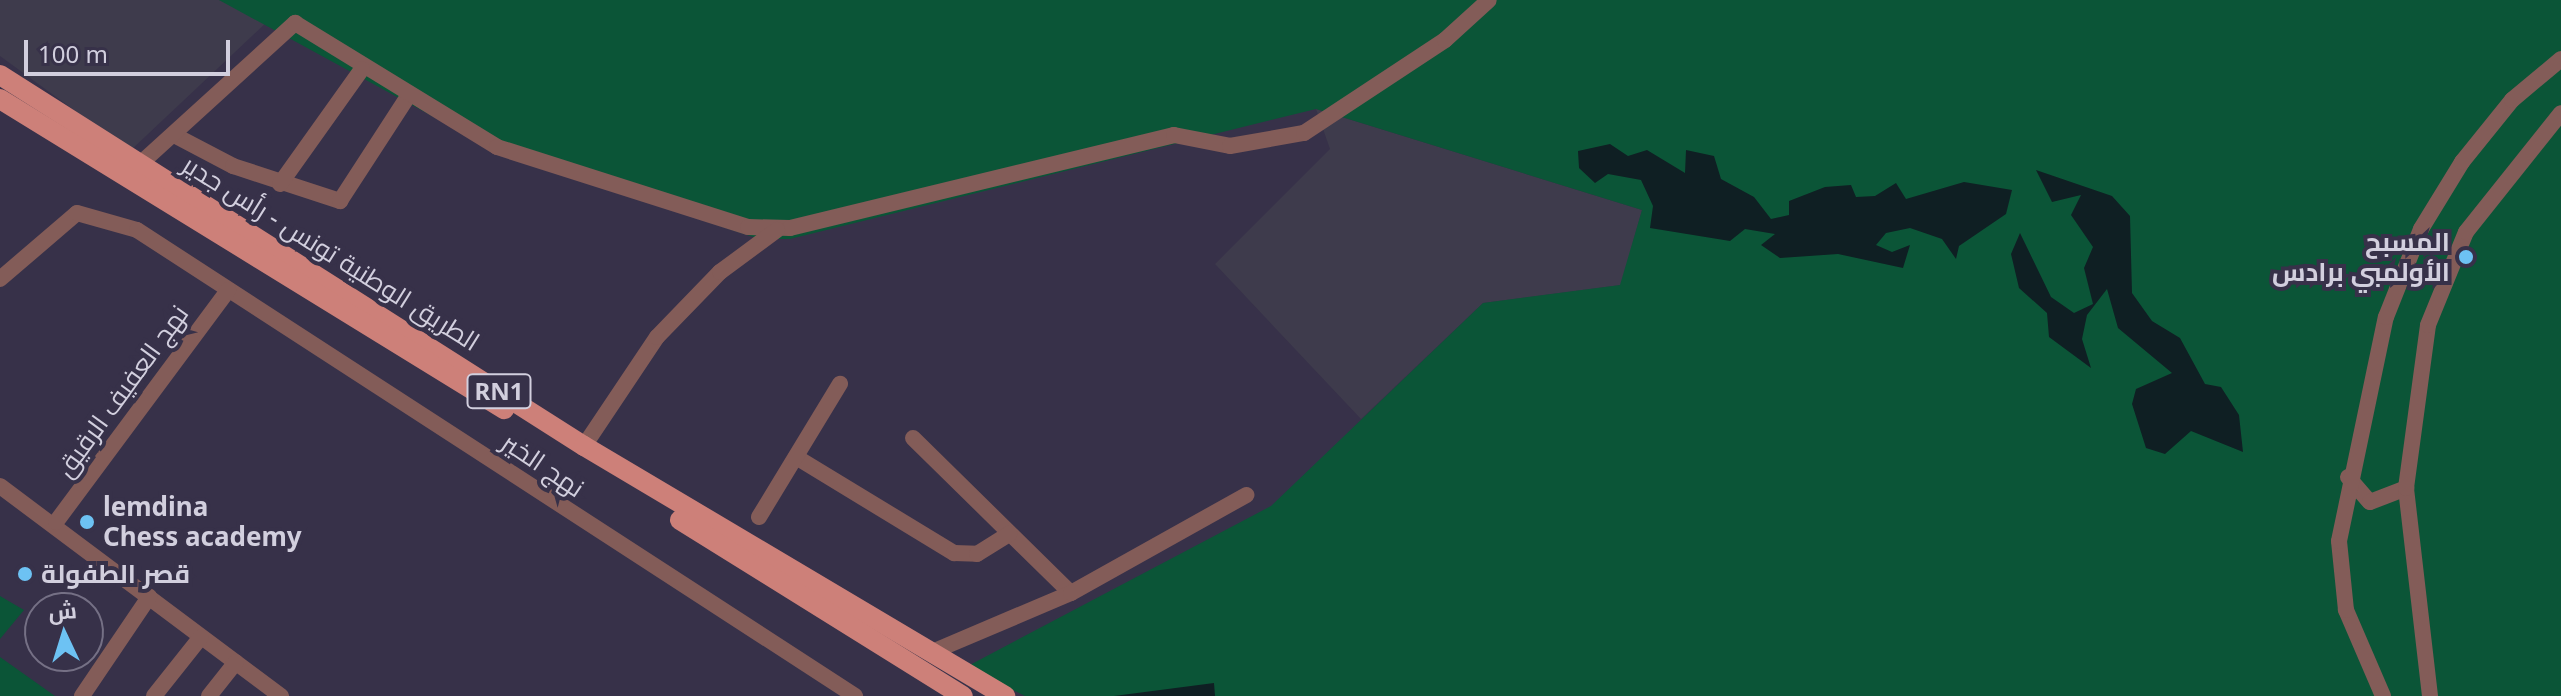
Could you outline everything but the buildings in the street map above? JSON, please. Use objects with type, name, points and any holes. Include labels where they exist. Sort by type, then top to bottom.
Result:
[{"type":"main road","name":"الطريق الوطنية تونس - رأس جدير","points":[[0,75],[584,446],[1005,696]]},
{"type":"main road","name":"الطريق الوطنية تونس - رأس جدير","points":[[0,99],[963,696]]},
{"type":"street","points":[[584,446],[657,337],[720,272],[777,230],[1174,135],[1230,146],[1304,133],[1445,40],[1489,0]]},
{"type":"street","points":[[140,164],[295,23],[407,98],[497,147],[777,230]]},
{"type":"street","points":[[2383,696],[2344,600],[2339,541],[2348,477],[2386,317],[2421,229],[2512,100],[2561,59]]},
{"type":"street","points":[[280,184],[362,69]]},
{"type":"street","points":[[174,135],[280,184],[344,200],[407,98]]},
{"type":"street","points":[[2430,696],[2406,488],[2412,405],[2447,272],[2495,189],[2561,113]]},
{"type":"street","name":"نهج الخير","points":[[0,279],[77,213],[146,235],[855,696]]},
{"type":"street","name":"نهج العفيف الرقيق","points":[[56,522],[228,290]]},
{"type":"street","points":[[759,517],[840,384]]},
{"type":"street","points":[[913,438],[1071,593]]},
{"type":"street","points":[[796,457],[954,553],[977,554],[1009,534]]},
{"type":"street","points":[[2348,477],[2370,502],[2406,488]]},
{"type":"street","points":[[0,486],[56,522],[149,597],[281,696]]},
{"type":"street","points":[[932,652],[1071,593],[1246,495]]},
{"type":"street","points":[[82,696],[149,597]]},
{"type":"street","points":[[154,696],[201,637]]},
{"type":"street","points":[[209,696],[236,662]]},
{"type":"shaded area","points":[[0,0],[219,0],[268,21],[130,151],[0,56]]},
{"type":"shaded area","points":[[1316,109],[1642,210],[1621,285],[1483,303],[1361,419],[1215,264],[1330,149]]},
{"type":"shaded area","points":[[1610,144],[1628,156],[1647,150],[1685,173],[1686,150],[1714,156],[1721,179],[1754,197],[1771,219],[1789,215],[1789,201],[1825,187],[1851,185],[1856,197],[1875,196],[1896,183],[1906,199],[1964,182],[2012,190],[2006,214],[1959,246],[1956,259],[1942,239],[1910,228],[1886,233],[1876,245],[1892,252],[1910,245],[1903,268],[1838,254],[1780,258],[1761,245],[1775,234],[1745,229],[1730,241],[1650,228],[1653,206],[1641,180],[1608,174],[1595,183],[1579,168],[1578,151]]},
{"type":"shaded area","points":[[2036,170],[2112,196],[2130,216],[2132,293],[2152,321],[2180,338],[2205,384],[2221,387],[2239,415],[2243,452],[2191,431],[2165,454],[2146,448],[2132,404],[2136,389],[2172,373],[2118,328],[2107,289],[2087,315],[2082,339],[2091,368],[2049,337],[2047,313],[2019,288],[2011,254],[2020,233],[2051,297],[2074,313],[2093,304],[2084,268],[2093,247],[2071,215],[2081,195],[2052,202]]},
{"type":"shaded area","points":[[1214,683],[1215,696],[1114,696]]},
{"type":"green space","points":[[219,0],[2561,0],[2561,696],[1025,696],[966,667],[1271,506],[1483,303],[1620,285],[1642,210],[1316,109],[790,239],[759,239],[498,152]]},
{"type":"green space","points":[[0,596],[24,610],[0,639]]},
{"type":"green space","points":[[0,657],[55,696],[0,696]]},
{"type":"place","name":"المسبح الأولمبي برادس","points":[[2466,257]]},
{"type":"place","name":"lemdina Chess academy","points":[[87,522]]},
{"type":"place","name":"قصر الطفولة","points":[[25,574]]}]
